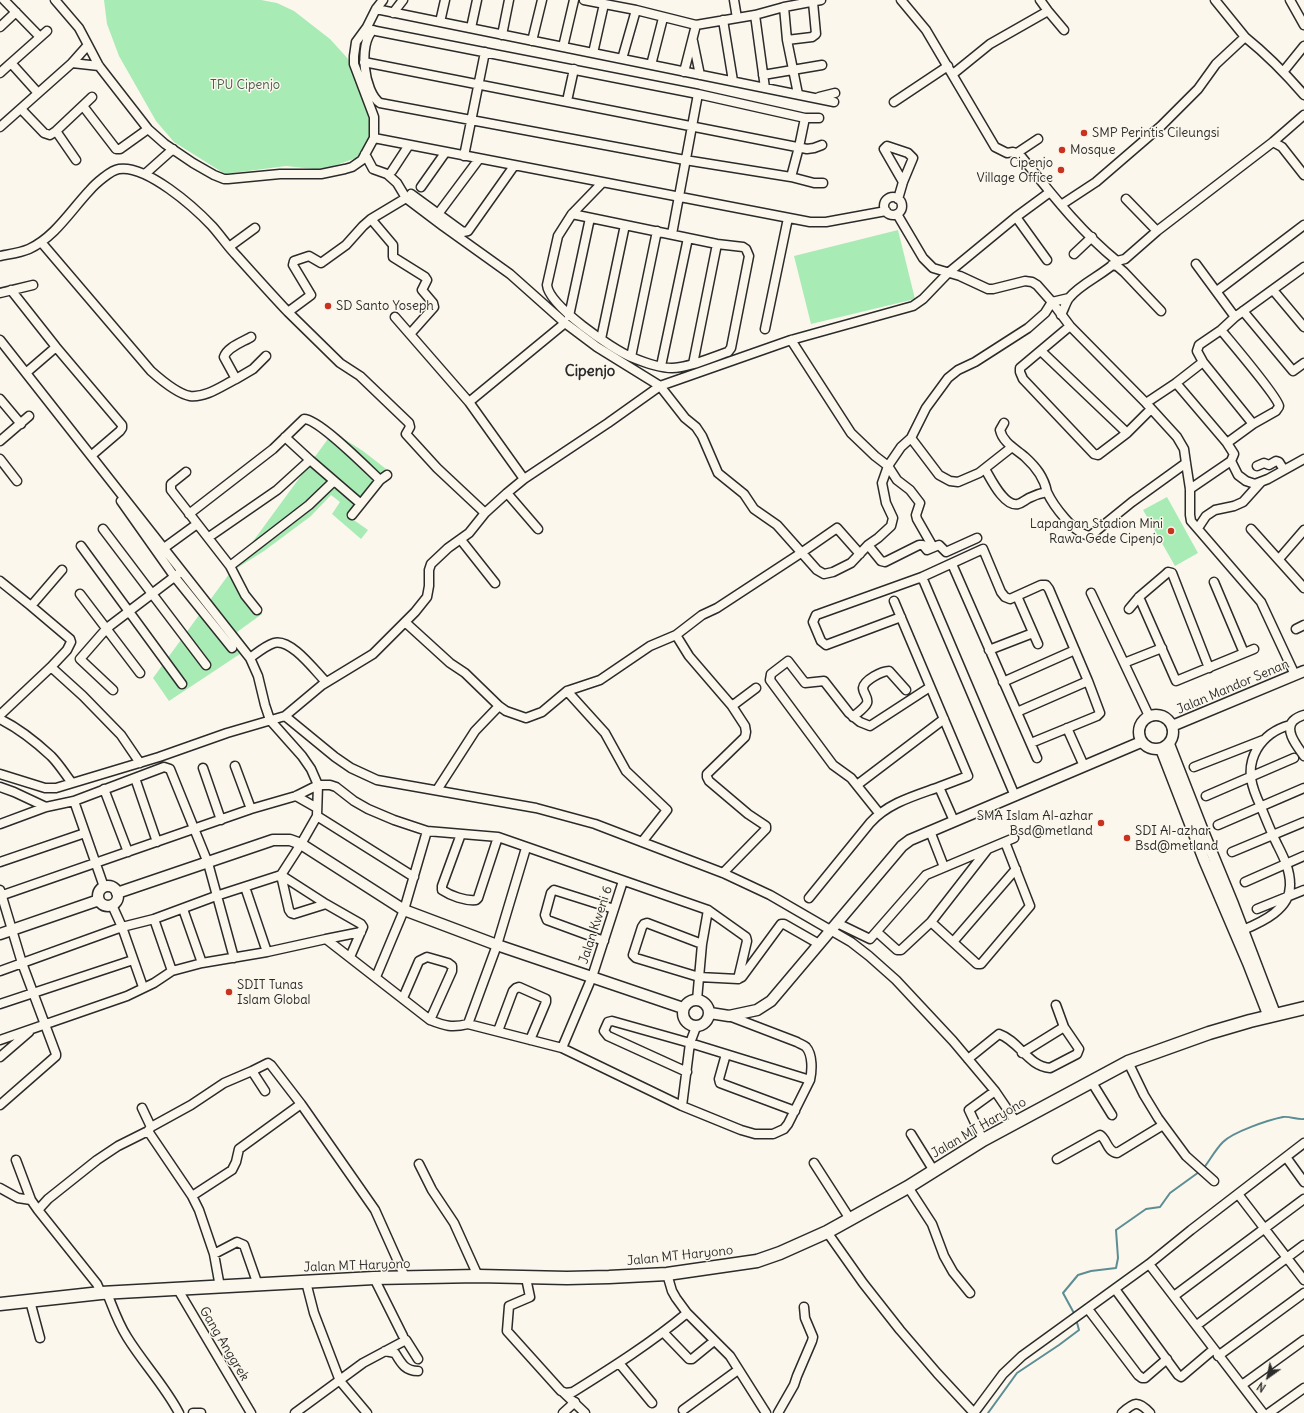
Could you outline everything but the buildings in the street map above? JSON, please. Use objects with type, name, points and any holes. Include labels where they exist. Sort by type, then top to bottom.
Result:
[{"type":"main road","name":"Jalan MT Haryono","points":[[0,1304],[104,1293],[374,1278],[478,1276],[595,1278],[667,1274],[757,1261],[780,1253],[827,1232],[908,1187],[983,1140],[1128,1062],[1196,1038],[1304,1008]]},
{"type":"street","points":[[4,0],[40,37]]},
{"type":"street","points":[[55,0],[79,28],[99,66],[156,138],[193,164],[214,175],[228,179],[280,174],[316,175],[336,172],[362,160],[374,138],[374,117],[358,77],[354,64],[354,56],[356,42],[383,0]]},
{"type":"street","points":[[393,13],[402,0]]},
{"type":"street","points":[[440,22],[445,0]]},
{"type":"street","points":[[471,28],[477,0]]},
{"type":"street","points":[[502,34],[509,0]]},
{"type":"street","points":[[532,41],[542,0]]},
{"type":"street","points":[[563,47],[574,0]]},
{"type":"street","points":[[584,0],[636,10],[663,18],[696,25],[755,15],[784,7],[817,1],[816,34],[812,37],[787,40]]},
{"type":"street","points":[[734,0],[737,18]]},
{"type":"street","points":[[901,0],[926,30],[954,74],[968,102],[995,147],[1007,153],[1018,153],[1038,139]]},
{"type":"street","points":[[1040,0],[1064,30]]},
{"type":"street","points":[[1215,0],[1244,37],[1283,72],[1304,95]]},
{"type":"street","points":[[1290,0],[1304,25]]},
{"type":"street","points":[[593,53],[604,4]]},
{"type":"street","points":[[784,7],[787,40],[798,94]]},
{"type":"street","points":[[376,9],[834,102]]},
{"type":"street","points":[[622,59],[636,10]]},
{"type":"street","points":[[954,74],[990,44],[1048,11]]},
{"type":"street","points":[[0,27],[16,12]]},
{"type":"street","points":[[755,15],[765,88]]},
{"type":"street","points":[[651,65],[663,18]]},
{"type":"street","points":[[723,20],[733,81]]},
{"type":"street","points":[[684,72],[696,25]]},
{"type":"street","points":[[819,118],[805,118],[698,94],[373,30],[370,33],[364,50],[365,71],[373,96],[380,103],[686,160],[791,177],[814,183],[823,183]]},
{"type":"street","points":[[0,73],[47,31]]},
{"type":"street","points":[[1061,205],[1096,182],[1161,126],[1198,89],[1216,64],[1244,37]]},
{"type":"street","points":[[693,38],[700,74]]},
{"type":"street","points":[[0,127],[72,63],[88,45]]},
{"type":"street","points":[[1283,72],[1304,46]]},
{"type":"street","points":[[464,156],[485,52]]},
{"type":"street","points":[[364,62],[799,148],[811,149],[822,145]]},
{"type":"street","points":[[11,63],[38,93]]},
{"type":"street","points":[[72,63],[99,66]]},
{"type":"street","points":[[763,75],[822,65]]},
{"type":"street","points":[[894,102],[948,66]]},
{"type":"street","points":[[567,101],[574,70]]},
{"type":"street","points":[[816,98],[835,93]]},
{"type":"street","points":[[672,234],[698,94]]},
{"type":"street","points":[[21,109],[44,133],[50,135],[92,97]]},
{"type":"street","points":[[82,106],[116,150],[120,149],[148,129]]},
{"type":"street","points":[[1061,315],[1069,298],[1085,284],[1100,275],[1115,263],[1125,259],[1157,231],[1273,142],[1304,115]]},
{"type":"street","points":[[791,177],[805,118]]},
{"type":"street","points":[[56,131],[76,160]]},
{"type":"street","points":[[374,138],[810,222],[826,222],[886,211]]},
{"type":"street","points":[[1273,142],[1282,147],[1304,175]]},
{"type":"street","points":[[392,170],[409,145]]},
{"type":"street","points":[[145,174],[173,149]]},
{"type":"street","points":[[421,187],[445,152]]},
{"type":"street","points":[[1018,153],[1061,205],[1161,311]]},
{"type":"street","points":[[365,154],[373,169],[387,174],[408,196],[443,226],[510,274],[565,324],[597,347],[660,386],[685,418],[696,427],[702,436],[707,451],[718,473],[744,494],[754,509],[777,525],[817,570],[824,574],[834,572],[851,563],[868,545],[885,532],[893,522],[893,518],[886,502],[882,483],[888,466],[901,448],[911,438],[926,408],[948,378],[958,370],[975,362],[1028,328],[1045,313],[1052,302],[1069,298]]},
{"type":"street","points":[[438,214],[479,159]]},
{"type":"street","points":[[408,196],[438,214],[463,232],[468,231],[514,166]]},
{"type":"street","points":[[0,256],[29,249],[41,242],[54,230],[91,189],[112,172],[118,169],[128,169],[145,174],[196,210],[213,227],[229,247],[288,312],[340,363],[360,376],[409,423],[410,427],[406,434],[437,468],[485,513]]},
{"type":"street","points":[[898,198],[903,182]]},
{"type":"street","points":[[572,214],[717,244],[743,247],[746,249],[750,256],[732,345],[728,352],[693,364],[672,368],[631,357],[569,316],[550,292],[548,285],[558,236],[572,214],[602,183]]},
{"type":"street","points":[[0,774],[48,788],[56,788],[140,763],[203,741],[285,716],[326,682],[372,654],[405,622],[427,596],[429,586],[429,570],[431,564],[448,548],[469,533],[485,513],[524,479],[660,386],[791,340],[913,306],[923,299],[948,273],[1016,217],[1050,192]]},
{"type":"street","points":[[288,312],[311,295],[293,265],[294,261],[309,256],[321,263],[346,245],[371,219],[408,196]]},
{"type":"street","points":[[898,198],[902,206],[901,211],[893,215],[889,214],[886,211],[886,202],[889,199],[898,198]]},
{"type":"street","points":[[1126,198],[1157,231]]},
{"type":"street","points":[[897,214],[928,264],[933,268],[983,285],[988,289],[1025,281],[1032,282],[1037,285],[1070,326],[1149,406],[1177,438],[1184,449],[1190,489],[1191,521],[1261,602],[1299,673]]},
{"type":"street","points":[[1016,217],[1047,260]]},
{"type":"street","points":[[569,316],[590,218]]},
{"type":"street","points":[[765,329],[788,218]]},
{"type":"street","points":[[371,219],[393,245],[393,258],[425,277],[427,280],[422,290],[433,303],[434,307],[410,334]]},
{"type":"street","points":[[601,338],[625,225]]},
{"type":"street","points":[[1217,291],[1304,225]]},
{"type":"street","points":[[229,247],[255,228]]},
{"type":"street","points":[[631,357],[657,232]]},
{"type":"street","points":[[1074,254],[1092,237]]},
{"type":"street","points":[[661,366],[688,238]]},
{"type":"street","points":[[41,242],[150,371],[161,381],[178,391],[190,396],[206,393],[253,369],[266,356]]},
{"type":"street","points":[[693,364],[717,244]]},
{"type":"street","points":[[1196,264],[1235,317]]},
{"type":"street","points":[[1253,424],[1203,362],[1197,351],[1199,345],[1222,330],[1242,311],[1304,267]]},
{"type":"street","points":[[0,293],[33,285]]},
{"type":"street","points":[[11,290],[56,347],[122,425],[120,431],[92,455]]},
{"type":"street","points":[[1273,290],[1304,327]]},
{"type":"street","points":[[1242,311],[1293,371],[1304,363]]},
{"type":"street","points":[[395,316],[469,402],[524,479]]},
{"type":"street","points":[[469,402],[565,324]]},
{"type":"street","points":[[1070,326],[1020,368],[1020,372],[1023,379],[1094,454],[1098,455],[1127,433],[1149,406],[1203,362]]},
{"type":"street","points":[[1222,330],[1272,392],[1279,405],[1276,411],[1253,424],[1227,443]]},
{"type":"street","points":[[236,379],[224,355],[228,350],[251,337]]},
{"type":"street","points":[[0,340],[3,350],[26,372],[250,658],[258,676],[270,720],[302,756],[311,770],[318,786],[317,812],[302,844],[280,875],[216,896],[154,919],[122,927],[0,971]]},
{"type":"street","points":[[791,340],[851,433],[888,466],[897,480],[910,490],[920,504],[916,515],[933,547]]},
{"type":"street","points":[[26,372],[56,347]]},
{"type":"street","points":[[1041,351],[1127,433]]},
{"type":"street","points":[[1176,383],[1227,443],[1234,454],[1231,461],[1190,489]]},
{"type":"street","points":[[0,399],[21,424]]},
{"type":"street","points":[[0,441],[29,416]]},
{"type":"street","points":[[189,514],[273,449],[304,419],[312,421],[383,478],[352,515]]},
{"type":"street","points":[[1004,423],[1000,433],[1008,444],[1025,457],[1039,472],[1050,499],[1058,510],[1084,535],[1090,536],[1132,502],[1186,463]]},
{"type":"street","points":[[285,438],[362,504]]},
{"type":"street","points":[[911,438],[939,475],[950,481],[958,482],[979,473],[1012,447]]},
{"type":"street","points":[[0,459],[17,481]]},
{"type":"street","points":[[1231,461],[1238,475],[1246,481],[1255,484],[1304,459]]},
{"type":"street","points":[[209,537],[277,490],[310,460]]},
{"type":"street","points":[[1257,466],[1264,463],[1269,465],[1276,461],[1279,462],[1284,470]]},
{"type":"street","points":[[985,469],[1000,493],[1012,504],[1019,504],[1029,498],[1047,492]]},
{"type":"street","points":[[186,472],[174,481],[170,487],[230,566],[245,595],[257,610]]},
{"type":"street","points":[[230,566],[309,505],[334,481]]},
{"type":"street","points":[[1198,528],[1206,516],[1215,510],[1234,506],[1242,502],[1261,482]]},
{"type":"street","points":[[507,493],[538,529]]},
{"type":"street","points":[[121,501],[174,576],[232,648]]},
{"type":"street","points":[[164,548],[197,524]]},
{"type":"street","points":[[405,622],[450,663],[465,673],[499,706],[506,711],[526,718],[542,712],[567,691],[600,680],[650,646],[676,635],[702,614],[717,608],[837,528],[860,554]]},
{"type":"street","points":[[1251,528],[1304,587]]},
{"type":"street","points":[[103,529],[206,665]]},
{"type":"street","points":[[1279,559],[1304,530]]},
{"type":"street","points":[[868,545],[881,561],[885,562],[919,544],[923,545],[927,550],[939,545],[946,552],[977,538]]},
{"type":"street","points":[[461,540],[495,583]]},
{"type":"street","points":[[81,546],[182,684]]},
{"type":"street","points":[[901,617],[826,645],[821,641],[813,622],[816,615],[922,577],[983,549],[1001,592],[1005,597],[1010,599],[1041,585],[1046,585],[1075,650],[1100,713],[1097,716],[1031,743]]},
{"type":"street","points":[[952,564],[1037,758]]},
{"type":"street","points":[[31,606],[62,570]]},
{"type":"street","points":[[112,690],[80,659],[107,628],[182,571]]},
{"type":"street","points":[[1129,609],[1139,597],[1168,572],[1172,573],[1210,668]]},
{"type":"street","points":[[922,577],[1015,796]]},
{"type":"street","points":[[0,581],[70,639],[71,642],[52,667],[0,715]]},
{"type":"street","points":[[1214,582],[1244,653]]},
{"type":"street","points":[[1091,593],[1149,716]]},
{"type":"street","points":[[80,594],[140,673]]},
{"type":"street","points":[[1017,596],[1038,644]]},
{"type":"street","points":[[1139,597],[1176,681],[1254,649]]},
{"type":"street","points":[[809,898],[879,813],[907,798],[968,776],[894,601]]},
{"type":"street","points":[[989,650],[1033,633]]},
{"type":"street","points":[[676,635],[689,656],[732,706],[745,726],[745,737],[707,774],[707,778],[748,814],[766,826],[766,829],[723,873]]},
{"type":"street","points":[[250,658],[274,643],[282,643],[295,649],[326,682]]},
{"type":"street","points":[[1124,663],[1162,648]]},
{"type":"street","points":[[1003,682],[1075,650]]},
{"type":"street","points":[[879,813],[851,778],[833,764],[770,680],[771,674],[788,661],[805,684],[824,681],[853,716],[860,722],[870,726],[930,687]]},
{"type":"street","points":[[52,667],[121,735],[140,763]]},
{"type":"street","points":[[853,716],[866,704],[867,700],[863,686],[866,682],[881,673],[888,671],[906,690]]},
{"type":"street","name":"Jalan Mandor Senan","points":[[1172,726],[1299,673]]},
{"type":"street","points":[[1017,712],[1088,681]]},
{"type":"street","points":[[732,706],[756,688]]},
{"type":"street","points":[[567,691],[604,733],[626,771],[667,810],[642,842]]},
{"type":"street","points":[[437,790],[475,731],[499,706]]},
{"type":"street","points":[[1158,715],[1166,719],[1172,726],[1173,732],[1172,738],[1165,746],[1154,750],[1146,747],[1141,742],[1138,732],[1141,722],[1149,716],[1158,715]]},
{"type":"street","points":[[1194,767],[1263,740],[1280,728],[1290,725],[1294,720],[1304,715]]},
{"type":"street","points":[[285,716],[306,735],[351,768],[377,780],[536,808],[595,824],[723,873],[834,926],[870,939],[926,875],[1014,838]]},
{"type":"street","points":[[0,718],[14,726],[50,756],[72,783]]},
{"type":"street","points":[[857,785],[944,719]]},
{"type":"street","points":[[1290,725],[1292,736],[1304,756]]},
{"type":"street","points":[[1067,728],[1084,766]]},
{"type":"street","points":[[1243,930],[1261,923],[1280,908],[1288,896],[1291,885],[1286,864],[1254,792],[1251,777],[1251,764],[1263,740]]},
{"type":"street","points":[[729,1016],[757,1010],[771,1001],[902,846],[910,840],[1141,742]]},
{"type":"street","points":[[1165,746],[1198,832],[1243,930],[1272,1016]]},
{"type":"street","points":[[1206,796],[1294,758]]},
{"type":"street","points":[[1,824],[46,807],[74,801],[164,766],[170,769],[208,863],[234,958]]},
{"type":"street","points":[[235,766],[251,809]]},
{"type":"street","points":[[203,768],[220,820]]},
{"type":"street","points":[[135,778],[157,842]]},
{"type":"street","points":[[0,1105],[56,1055],[46,1024],[22,963],[1,894],[96,863],[251,809],[296,796],[318,786],[333,786],[368,809],[428,832],[498,838],[708,910],[746,937],[747,941],[738,979]]},
{"type":"street","points":[[0,787],[46,807]]},
{"type":"street","points":[[939,787],[954,821]]},
{"type":"street","points":[[1218,826],[1304,788]]},
{"type":"street","points":[[104,789],[128,852]]},
{"type":"street","points":[[296,796],[317,812],[414,877]]},
{"type":"street","points":[[74,801],[104,887]]},
{"type":"street","points":[[1232,852],[1304,822]]},
{"type":"street","points":[[930,831],[944,867]]},
{"type":"street","points":[[376,978],[404,910],[428,832]]},
{"type":"street","points":[[1198,832],[1204,860],[1272,1016]]},
{"type":"street","points":[[0,862],[85,833]]},
{"type":"street","points":[[461,834],[442,886],[442,890],[470,901],[478,898],[498,838]]},
{"type":"street","points":[[118,893],[273,840],[290,840],[302,844],[404,910],[496,945],[683,1008]]},
{"type":"street","points":[[931,922],[977,964],[981,964],[1030,906],[1006,842]]},
{"type":"street","points":[[468,1024],[496,945],[526,848]]},
{"type":"street","points":[[877,932],[899,951],[902,949],[931,922],[987,849]]},
{"type":"street","points":[[1245,882],[1304,856]]},
{"type":"street","points":[[953,942],[1016,869]]},
{"type":"street","points":[[280,875],[290,913],[294,914],[326,904]]},
{"type":"street","points":[[280,875],[326,904],[362,924],[363,927],[350,957]]},
{"type":"street","name":"Jalan Kweni 6","points":[[562,1048],[592,977],[623,881]]},
{"type":"street","points":[[104,887],[112,887],[118,893]]},
{"type":"street","points":[[99,900],[99,893],[104,887]]},
{"type":"street","points":[[245,887],[267,952]]},
{"type":"street","points":[[604,941],[547,920],[545,916],[551,893],[554,890],[614,909]]},
{"type":"street","points":[[1257,909],[1304,890]]},
{"type":"street","points":[[99,900],[105,905],[112,905],[117,900],[118,893]]},
{"type":"street","points":[[0,934],[99,900]]},
{"type":"street","points":[[112,905],[122,927],[144,987]]},
{"type":"street","points":[[183,909],[202,963]]},
{"type":"street","points":[[697,1000],[702,944],[708,910]]},
{"type":"street","points":[[154,919],[172,972]]},
{"type":"street","points":[[702,944],[647,923],[644,924],[642,928],[633,955],[636,958],[699,976],[738,979],[742,977],[781,924],[784,924],[819,944]]},
{"type":"street","points":[[834,926],[896,980],[930,1016],[995,1091],[1016,1122]]},
{"type":"street","points":[[0,1040],[128,996],[172,972],[202,963],[267,952],[361,932]]},
{"type":"street","points":[[326,939],[430,1020],[450,1027],[468,1024],[562,1048],[682,1106],[741,1130],[764,1135],[773,1134],[784,1129],[795,1111],[810,1080],[811,1059],[806,1047],[729,1016],[710,1013]]},
{"type":"street","points":[[403,998],[419,961],[427,957],[448,963],[452,966],[452,971],[430,1020]]},
{"type":"street","points":[[0,1004],[133,960]]},
{"type":"street","points":[[498,1031],[513,991],[519,987],[546,999],[530,1040]]},
{"type":"street","points":[[697,1000],[706,1004],[710,1013],[709,1018],[706,1023],[701,1026],[696,1027],[690,1025],[685,1021],[682,1015],[683,1008],[689,1002],[697,1000]]},
{"type":"street","points":[[968,1059],[999,1034],[1005,1036],[1022,1053],[1039,1065],[1050,1068],[1077,1054],[1079,1049],[1064,1027],[1056,1005]]},
{"type":"street","points":[[687,1072],[608,1036],[604,1031],[608,1022],[612,1021],[690,1043],[810,1080]]},
{"type":"street","points":[[682,1106],[690,1043],[696,1027]]},
{"type":"street","points":[[1022,1053],[1064,1027]]},
{"type":"street","points":[[0,1058],[31,1030]]},
{"type":"street","points":[[726,1054],[719,1079],[720,1083],[795,1111]]},
{"type":"street","points":[[1128,1062],[1144,1095],[1163,1125],[1186,1156],[1211,1178]]},
{"type":"street","points":[[38,1210],[48,1199],[97,1160],[118,1146],[191,1105],[224,1083],[268,1063],[301,1104],[375,1210],[405,1277]]},
{"type":"street","points":[[252,1071],[265,1091]]},
{"type":"street","points":[[1091,1081],[1112,1115]]},
{"type":"street","points":[[983,1140],[969,1110],[995,1091]]},
{"type":"street","points":[[192,1196],[232,1170],[236,1162],[239,1149],[301,1104]]},
{"type":"street","points":[[142,1108],[150,1129],[192,1196],[199,1210],[214,1254],[220,1287]]},
{"type":"street","points":[[1057,1159],[1100,1135],[1103,1136],[1110,1150],[1117,1153],[1163,1125]]},
{"type":"street","points":[[911,1134],[934,1171]]},
{"type":"street","points":[[827,1232],[863,1283],[900,1330],[974,1413],[1003,1374],[1022,1356],[1149,1264],[1304,1143]]},
{"type":"street","points":[[1286,1157],[1304,1182]]},
{"type":"street","points":[[16,1160],[31,1200],[104,1293],[127,1338],[157,1379],[179,1413]]},
{"type":"street","points":[[814,1163],[850,1219]]},
{"type":"street","points":[[419,1164],[432,1190],[454,1224],[478,1276]]},
{"type":"street","points":[[908,1187],[932,1224],[944,1256],[953,1272],[970,1293]]},
{"type":"street","points":[[0,1188],[18,1198],[31,1200]]},
{"type":"street","points":[[1238,1194],[1304,1280]]},
{"type":"street","points":[[1174,1296],[1304,1199]]},
{"type":"street","points":[[214,1254],[237,1242],[244,1245],[258,1285]]},
{"type":"street","points":[[1196,1325],[1304,1246]]},
{"type":"street","points":[[1149,1264],[1263,1413]]},
{"type":"street","points":[[667,1274],[672,1291],[687,1313],[730,1356],[766,1413]]},
{"type":"street","points":[[374,1278],[403,1336]]},
{"type":"street","points":[[526,1278],[530,1296],[508,1306],[507,1331],[561,1391],[575,1402],[585,1413]]},
{"type":"street","points":[[306,1282],[314,1313],[340,1381],[367,1413]]},
{"type":"street","name":"Gang Anggrek","points":[[177,1288],[251,1413]]},
{"type":"street","points":[[1115,1289],[1180,1377],[1304,1293]]},
{"type":"street","points":[[30,1302],[40,1338]]},
{"type":"street","points":[[778,1413],[794,1386],[813,1337],[805,1318],[804,1307]]},
{"type":"street","points":[[1088,1309],[1138,1376],[1145,1378],[1167,1359]]},
{"type":"street","points":[[564,1392],[573,1392],[619,1363],[687,1313]]},
{"type":"street","points":[[663,1332],[689,1359],[692,1359],[714,1341]]},
{"type":"street","points":[[295,1413],[363,1364],[406,1340],[418,1359]]},
{"type":"street","points":[[1242,1385],[1304,1340]]},
{"type":"street","points":[[385,1351],[395,1353],[403,1366],[412,1371],[418,1371]]},
{"type":"street","points":[[619,1363],[652,1403]]},
{"type":"street","points":[[683,1410],[738,1370]]},
{"type":"street","points":[[1269,1413],[1304,1388]]},
{"type":"street","points":[[563,1413],[575,1402]]},
{"type":"street","points":[[1122,1413],[1135,1403],[1143,1406],[1150,1413]]},
{"type":"street","points":[[193,1413],[201,1413]]},
{"type":"green space","name":"TPU Cipenjo","points":[[104,0],[261,0],[277,3],[294,11],[330,39],[350,61],[363,92],[371,121],[368,154],[322,170],[286,166],[225,174],[174,142],[156,121],[119,56],[107,24]]},
{"type":"green space","points":[[898,230],[915,299],[811,324],[794,256]]},
{"type":"green space","points":[[333,432],[363,451],[390,472],[351,518],[368,530],[361,539],[332,514],[340,502],[331,495],[311,516],[264,551],[234,570],[262,614],[237,632],[249,648],[169,701],[153,678]]},
{"type":"green space","name":"Lapangan Stadion Mini Rawa Gede Cipenjo","points":[[1167,497],[1198,553],[1175,566],[1143,510]]},
{"type":"waterway","points":[[1203,1169],[1220,1145],[1228,1138],[1242,1130],[1283,1117],[1304,1119]]},
{"type":"waterway","points":[[1075,1315],[1063,1293],[1078,1275],[1091,1271],[1116,1268],[1118,1258],[1116,1230],[1146,1209],[1160,1207],[1170,1193],[1199,1172]]},
{"type":"waterway","points":[[988,1413],[1017,1373],[1079,1330],[1076,1319]]},
{"type":"place","name":"SMP Perintis Cileungsi","points":[[1084,133]]},
{"type":"place","name":"Mosque","points":[[1062,150]]},
{"type":"place","name":"Cipenjo Village Office","points":[[1061,170]]},
{"type":"place","name":"SD Santo Yoseph","points":[[328,306]]},
{"type":"place","name":"Lapangan Stadion Mini Rawa Gede Cipenjo","points":[[1171,531]]},
{"type":"place","name":"SMA Islam Al-azhar Bsd@metland","points":[[1101,823]]},
{"type":"place","name":"SDI Al-azhar Bsd@metland","points":[[1127,838]]},
{"type":"place","name":"SDIT Tunas Islam Global","points":[[229,992]]},
{"type":"district","name":"Cipenjo","points":[[590,372]]}]
